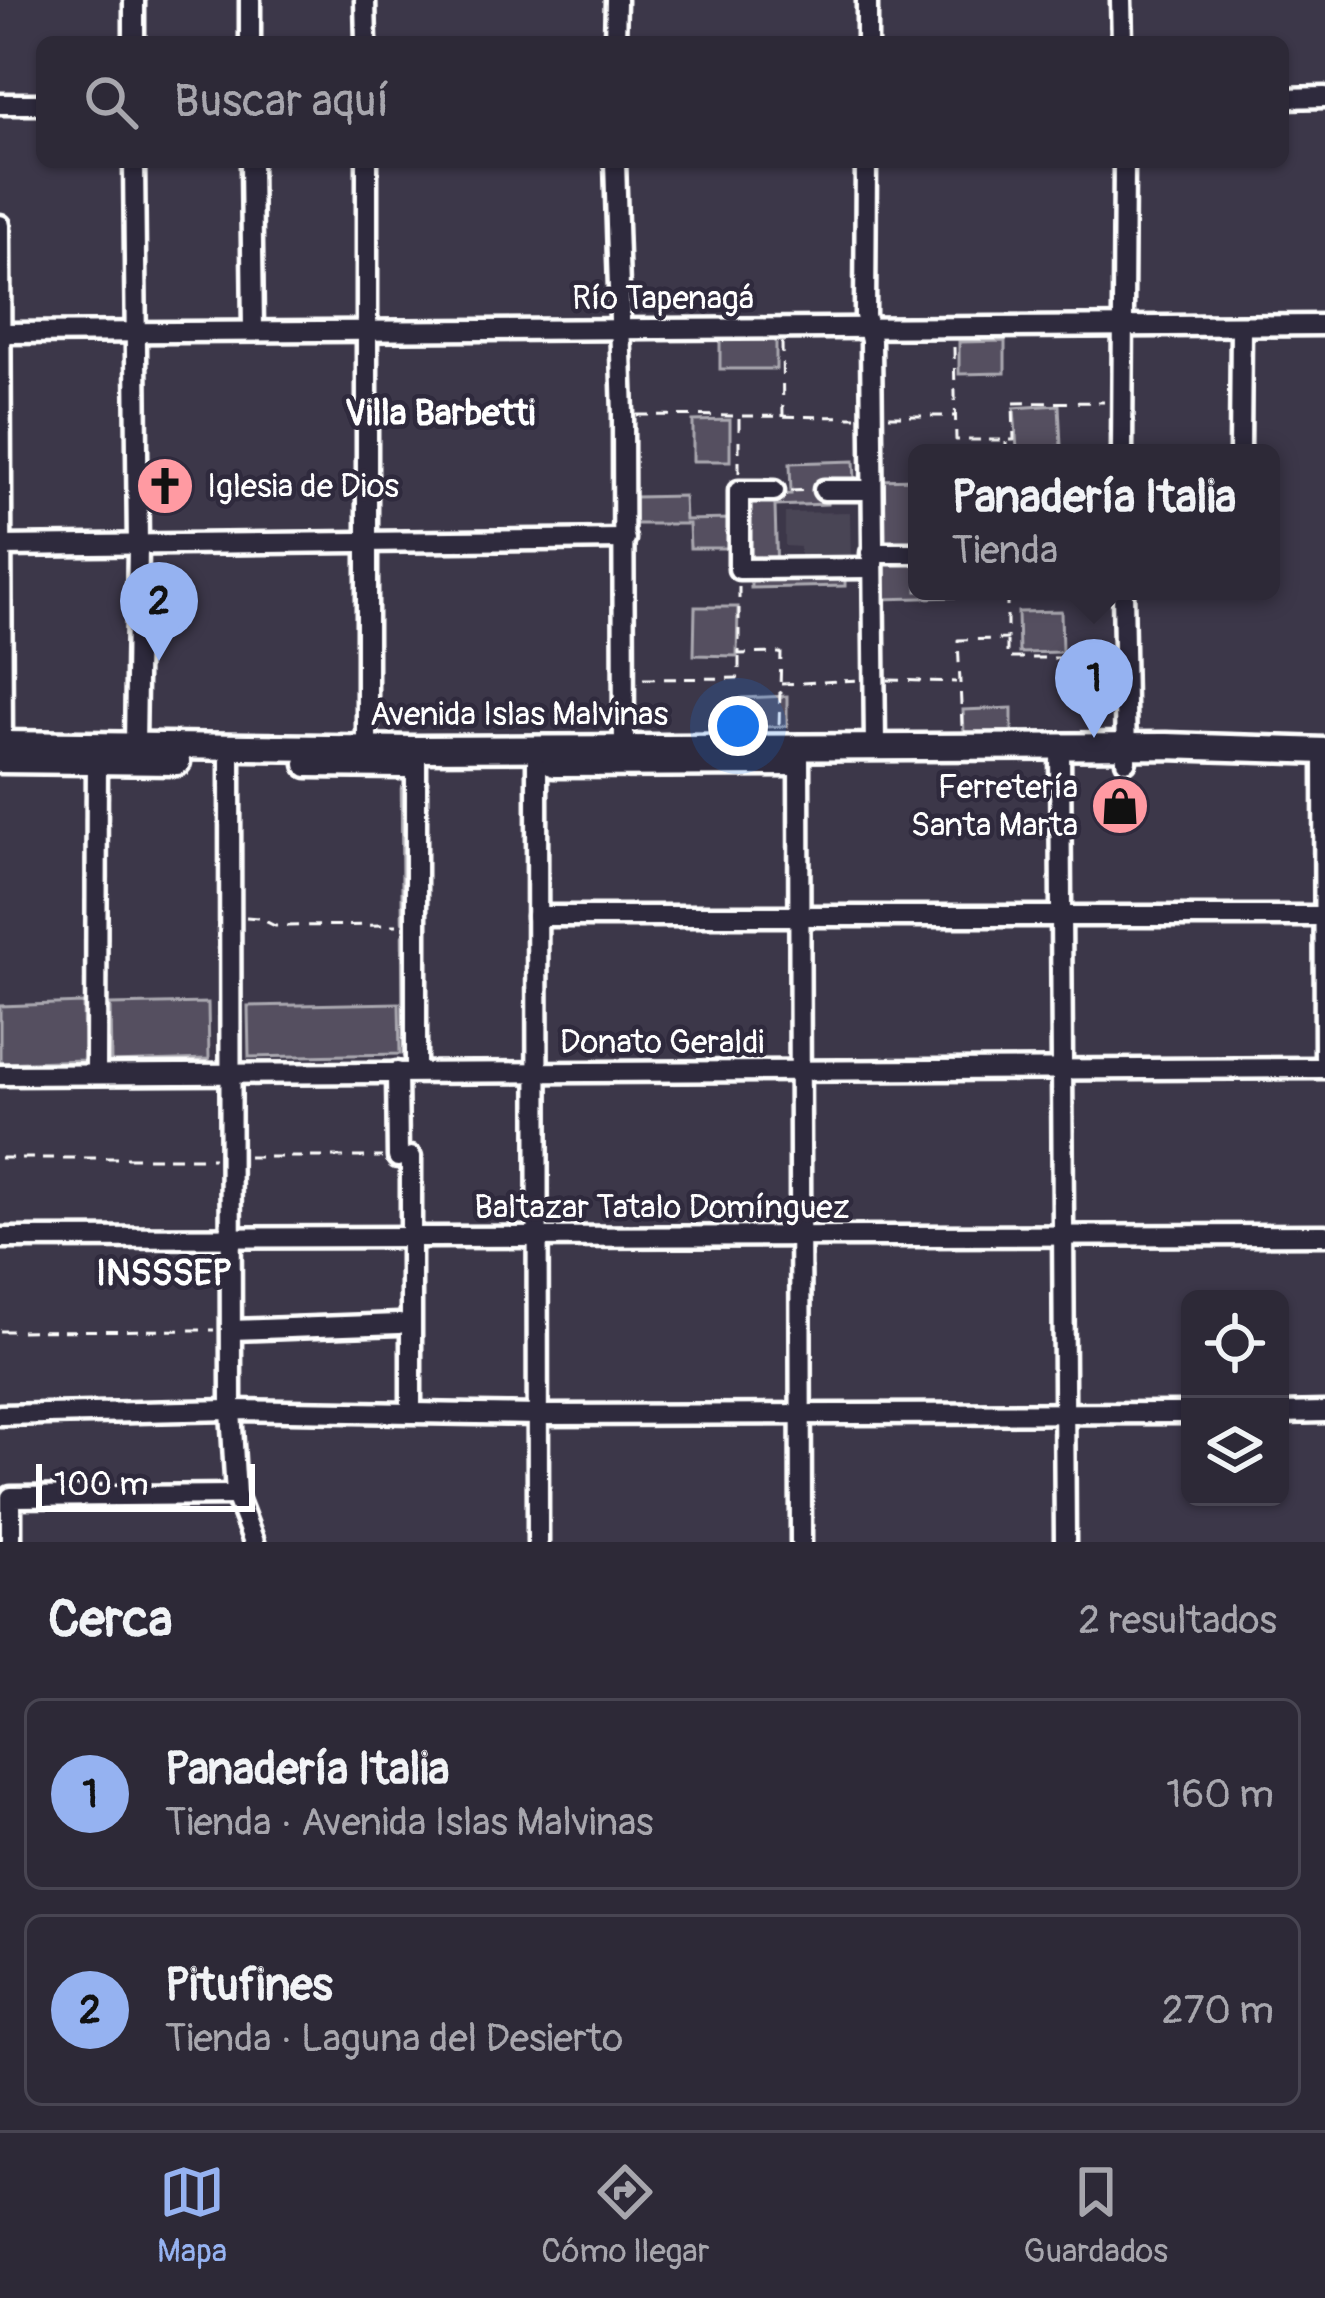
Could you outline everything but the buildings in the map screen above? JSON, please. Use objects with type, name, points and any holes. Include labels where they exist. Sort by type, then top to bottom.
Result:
[{"type":"main road","name":"Avenida Islas Malvinas","points":[[97,753],[135,745],[230,755],[367,747],[416,757]]},
{"type":"main road","name":"Avenida Islas Malvinas","points":[[792,753],[875,746],[1060,753]]},
{"type":"main road","name":"Avenida Islas Malvinas","points":[[1,752],[416,757],[1325,752]]},
{"type":"main road","name":"Avenida Islas Malvinas","points":[[1125,753],[1325,766]]},
{"type":"street","points":[[134,0],[134,36]]},
{"type":"street","points":[[250,0],[250,36]]},
{"type":"street","points":[[365,0],[366,36]]},
{"type":"street","points":[[615,36],[616,0]]},
{"type":"street","points":[[867,0],[867,36]]},
{"type":"street","points":[[1120,0],[1122,36]]},
{"type":"street","points":[[1289,98],[1325,97]]},
{"type":"street","points":[[0,104],[36,104]]},
{"type":"street","points":[[134,168],[135,745]]},
{"type":"street","points":[[251,168],[253,330]]},
{"type":"street","points":[[367,168],[367,747]]},
{"type":"street","points":[[615,168],[625,539],[624,757]]},
{"type":"street","points":[[866,168],[875,746]]},
{"type":"street","points":[[1122,444],[1124,168]]},
{"type":"street","points":[[0,225],[1,752]]},
{"type":"street","points":[[1240,444],[1241,326]]},
{"type":"street","name":"Río Tapenagá","points":[[1,332],[1325,326]]},
{"type":"street","points":[[824,490],[870,490]]},
{"type":"street","points":[[774,491],[739,491],[739,569],[908,555]]},
{"type":"street","points":[[1,546],[625,539]]},
{"type":"street","points":[[1123,600],[1125,753]]},
{"type":"street","points":[[1325,752],[1325,1058]]},
{"type":"street","points":[[96,1073],[97,753]]},
{"type":"street","points":[[792,753],[800,915],[801,1542]]},
{"type":"street","points":[[1060,753],[1065,1542]]},
{"type":"street","points":[[230,755],[231,1410],[236,1495],[254,1542]]},
{"type":"street","points":[[537,756],[538,1542]]},
{"type":"street","points":[[412,1411],[411,1237],[405,1157],[416,925],[416,757]]},
{"type":"street","points":[[537,916],[1325,916]]},
{"type":"street","name":"Donato Geraldi","points":[[0,1075],[1325,1068]]},
{"type":"street","name":"Baltazar Tatalo Domínguez","points":[[0,1238],[1325,1234]]},
{"type":"street","points":[[232,1330],[400,1324]]},
{"type":"street","points":[[0,1414],[231,1410],[539,1415],[1181,1413]]},
{"type":"street","points":[[1289,1412],[1325,1412]]},
{"type":"street","points":[[11,1542],[11,1497],[236,1495]]},
{"type":"path","points":[[954,327],[956,440],[1014,440],[1013,403],[1121,401]]},
{"type":"path","points":[[782,328],[783,417]]},
{"type":"path","points":[[623,415],[956,416]]},
{"type":"path","points":[[739,418],[739,491]]},
{"type":"path","points":[[774,491],[824,490]]},
{"type":"path","points":[[623,680],[739,677],[739,569]]},
{"type":"path","points":[[1007,600],[1007,658],[1123,658]]},
{"type":"path","points":[[964,746],[958,640],[1007,639]]},
{"type":"path","points":[[739,654],[781,653],[792,753]]},
{"type":"path","points":[[232,916],[259,918],[275,926],[416,925]]},
{"type":"path","points":[[0,1158],[405,1157]]},
{"type":"path","points":[[0,1331],[232,1330]]},
{"type":"shaded area","points":[[776,338],[776,369],[720,369],[720,339]]},
{"type":"shaded area","points":[[1005,341],[1005,373],[959,374],[959,342]]},
{"type":"shaded area","points":[[1059,405],[1061,444],[1017,444],[1014,408]]},
{"type":"shaded area","points":[[730,420],[730,461],[693,461],[693,421]]},
{"type":"shaded area","points":[[854,461],[855,480],[827,481],[827,504],[775,506],[777,574],[845,573],[845,586],[751,588],[750,495],[791,494],[790,463]]},
{"type":"shaded area","points":[[908,479],[908,598],[879,599],[877,480]]},
{"type":"shaded area","points":[[684,496],[685,520],[732,519],[732,548],[690,548],[689,524],[635,524],[635,497]]},
{"type":"shaded area","points":[[850,512],[851,562],[800,562],[800,547],[785,546],[785,513]]},
{"type":"shaded area","points":[[695,607],[738,607],[737,656],[694,655]]},
{"type":"shaded area","points":[[1061,611],[1062,652],[1019,653],[1018,612]]},
{"type":"shaded area","points":[[787,696],[787,726],[743,728],[742,698]]},
{"type":"shaded area","points":[[1012,708],[1012,732],[964,733],[963,710]]},
{"type":"shaded area","points":[[83,1003],[84,1060],[0,1063],[0,1006]]},
{"type":"shaded area","points":[[208,1003],[209,1059],[111,1062],[110,1005]]},
{"type":"shaded area","points":[[399,1003],[400,1054],[249,1057],[248,1006]]},
{"type":"waterway","points":[[402,788],[403,921]]},
{"type":"waterway","points":[[403,936],[404,1056]]},
{"type":"place","name":"Iglesia de Dios","points":[[165,486]]},
{"type":"place","name":"Pitufines","points":[[159,661]]},
{"type":"place","name":"Panadería Italia","points":[[1094,738]]},
{"type":"place","name":"Ferretería Santa Marta","points":[[1120,806]]},
{"type":"district","name":"Villa Barbetti","points":[[440,413]]},
{"type":"district","name":"INSSSEP","points":[[164,1273]]}]
